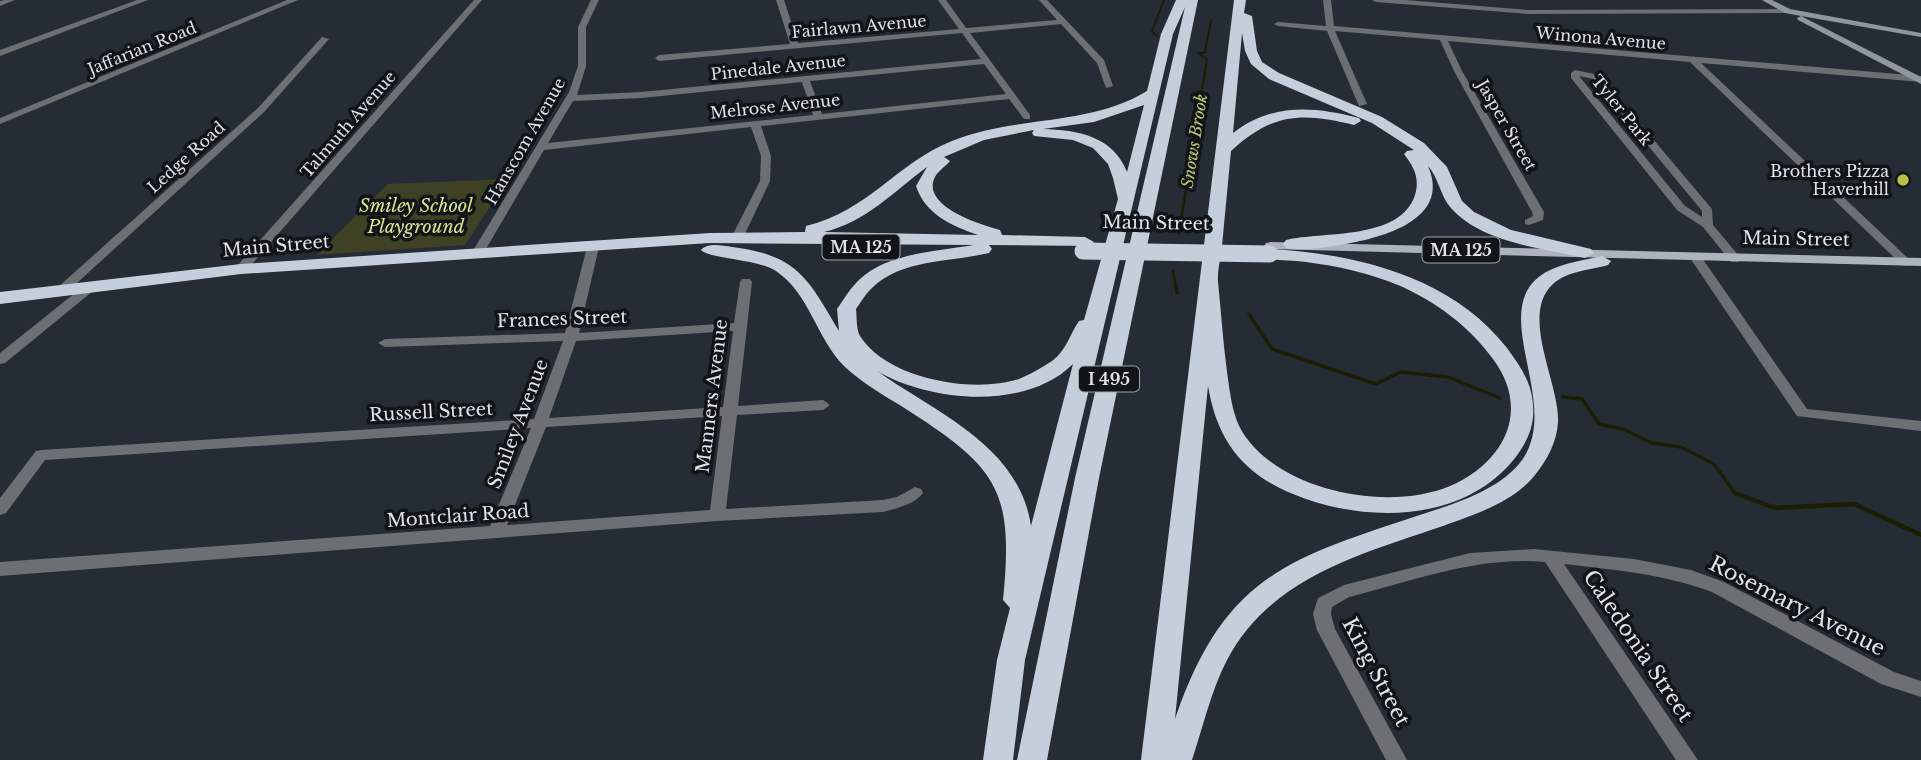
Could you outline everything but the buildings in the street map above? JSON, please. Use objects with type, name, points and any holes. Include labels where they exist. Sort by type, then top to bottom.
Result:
[{"type":"highway","points":[[1011,660],[1167,34],[1182,0]]},
{"type":"highway","name":"I 495","points":[[1032,760],[1087,478],[1192,0]]},
{"type":"highway","points":[[1156,760],[1196,379],[1210,286],[1212,238],[1242,0]]},
{"type":"highway","points":[[1242,0],[1251,51],[1257,64],[1274,76],[1377,120],[1419,146],[1441,170],[1455,203],[1483,225],[1532,242],[1593,257]]},
{"type":"highway","points":[[771,237],[819,229],[849,220],[877,202],[939,152],[984,135],[1090,118],[1130,108],[1154,93]]},
{"type":"highway","points":[[1225,148],[1245,128],[1261,119],[1296,112],[1319,113],[1340,117],[1380,131],[1400,143],[1415,157],[1426,173],[1424,199],[1409,217],[1378,232],[1339,241],[1270,250]]},
{"type":"highway","points":[[1017,240],[967,224],[934,206],[924,189],[926,179],[935,166],[971,146],[1010,135],[1054,133],[1100,146],[1112,154],[1122,172],[1124,206]]},
{"type":"highway","name":"Main Street","points":[[0,299],[241,269],[737,238],[1017,240],[1084,246]]},
{"type":"highway","name":"Main Street","points":[[640,245],[687,248],[983,250],[1084,246],[1270,250],[1307,255]]},
{"type":"highway","points":[[687,248],[746,254],[789,272],[803,286],[832,340],[853,363],[963,439],[996,471],[1008,489],[1022,532],[1011,660],[998,760]]},
{"type":"highway","points":[[983,250],[911,262],[891,269],[866,283],[849,302],[845,321],[850,337],[870,358],[890,373],[919,384],[979,393],[1011,388],[1060,365],[1079,342],[1101,291]]},
{"type":"highway","points":[[1210,286],[1222,408],[1241,447],[1270,473],[1323,497],[1356,504],[1393,506],[1455,492],[1471,485],[1497,466],[1520,432],[1524,406],[1513,371],[1490,341],[1464,316],[1413,286],[1365,268],[1307,255]]},
{"type":"highway","points":[[1177,760],[1195,699],[1215,653],[1240,620],[1277,587],[1333,553],[1458,510],[1499,492],[1524,473],[1539,453],[1548,417],[1531,332],[1530,306],[1537,289],[1549,278],[1593,257]]},
{"type":"main road","points":[[1766,0],[1920,79]]},
{"type":"main road","points":[[1788,10],[1921,35]]},
{"type":"main road","points":[[1807,21],[1830,19]]},
{"type":"main road","name":"Main Street","points":[[1270,250],[1593,257],[1655,261],[1671,257],[1913,262]]},
{"type":"main road","name":"Main Street","points":[[1307,255],[1593,257]]},
{"type":"street","points":[[0,4],[11,0]]},
{"type":"street","points":[[0,53],[144,0]]},
{"type":"street","name":"Jaffarian Road","points":[[0,121],[294,0]]},
{"type":"street","name":"Talmuth Avenue","points":[[241,269],[478,0]]},
{"type":"street","name":"Hanscom Avenue","points":[[477,254],[572,98],[582,66],[582,27],[595,0]]},
{"type":"street","points":[[780,0],[795,46]]},
{"type":"street","points":[[942,0],[1027,117]]},
{"type":"street","points":[[1042,0],[1056,11],[1061,22],[1101,62],[1109,86]]},
{"type":"street","points":[[1327,0],[1330,28],[1362,104]]},
{"type":"street","points":[[1376,0],[1528,12],[1788,10]]},
{"type":"street","name":"Fairlawn Avenue","points":[[659,58],[1061,22]]},
{"type":"street","name":"Winona Avenue","points":[[1278,24],[1920,79]]},
{"type":"street","name":"Jasper Street","points":[[1443,38],[1458,71],[1538,212],[1539,218],[1529,222]]},
{"type":"street","name":"Ledge Road","points":[[61,291],[261,110],[326,40]]},
{"type":"street","points":[[1693,60],[1913,262]]},
{"type":"street","name":"Pinedale Avenue","points":[[572,98],[642,94],[986,61]]},
{"type":"street","name":"Tyler Park","points":[[1707,225],[1708,211],[1596,77],[1587,73],[1575,73],[1681,208],[1707,225],[1735,259]]},
{"type":"street","points":[[805,79],[819,117]]},
{"type":"street","name":"Melrose Avenue","points":[[542,147],[1011,96]]},
{"type":"street","points":[[737,238],[765,181],[766,156],[755,124]]},
{"type":"street","name":"Smiley Avenue","points":[[496,533],[572,337],[593,247]]},
{"type":"street","points":[[1696,258],[1802,413],[1921,426]]},
{"type":"street","name":"Manners Avenue","points":[[717,515],[746,282]]},
{"type":"street","points":[[0,360],[89,288]]},
{"type":"street","name":"Frances Street","points":[[385,343],[572,337],[740,327]]},
{"type":"street","name":"Russell Street","points":[[0,509],[41,455],[823,405]]},
{"type":"street","name":"Montclair Road","points":[[0,569],[717,515],[883,506],[902,501],[915,493]]},
{"type":"street","name":"Rosemary Avenue","points":[[1324,603],[1345,592],[1470,559],[1507,555],[1643,566],[1700,580],[1738,596],[1888,678],[1921,689]]},
{"type":"street","name":"Caledonia Street","points":[[1550,557],[1688,760]]},
{"type":"street","name":"King Street","points":[[1324,603],[1323,622],[1397,760]]},
{"type":"green space","name":"Smiley School Playground","points":[[508,179],[465,245],[316,255],[388,184]]},
{"type":"waterway","name":"Snows Brook","points":[[1157,36],[1152,31],[1164,0]]},
{"type":"waterway","points":[[1199,54],[1205,52],[1211,20]]},
{"type":"waterway","name":"Snows Brook","points":[[1196,127],[1207,59],[1199,54]]},
{"type":"waterway","name":"Snows Brook","points":[[1179,234],[1196,125]]},
{"type":"waterway","name":"Snows Brook","points":[[1173,271],[1176,288]]},
{"type":"waterway","name":"Snows Brook","points":[[1176,286],[1177,293]]},
{"type":"waterway","name":"Snows Brook","points":[[1249,314],[1272,349],[1376,384],[1401,372],[1448,377],[1500,398]]},
{"type":"waterway","name":"Snows Brook","points":[[1563,397],[1582,399],[1599,424],[1623,429],[1652,443],[1681,447],[1714,464],[1736,495]]},
{"type":"waterway","name":"Snows Brook","points":[[1735,493],[1775,508],[1854,504],[1921,535]]},
{"type":"place","name":"Brothers Pizza Haverhill","points":[[1903,180]]}]
